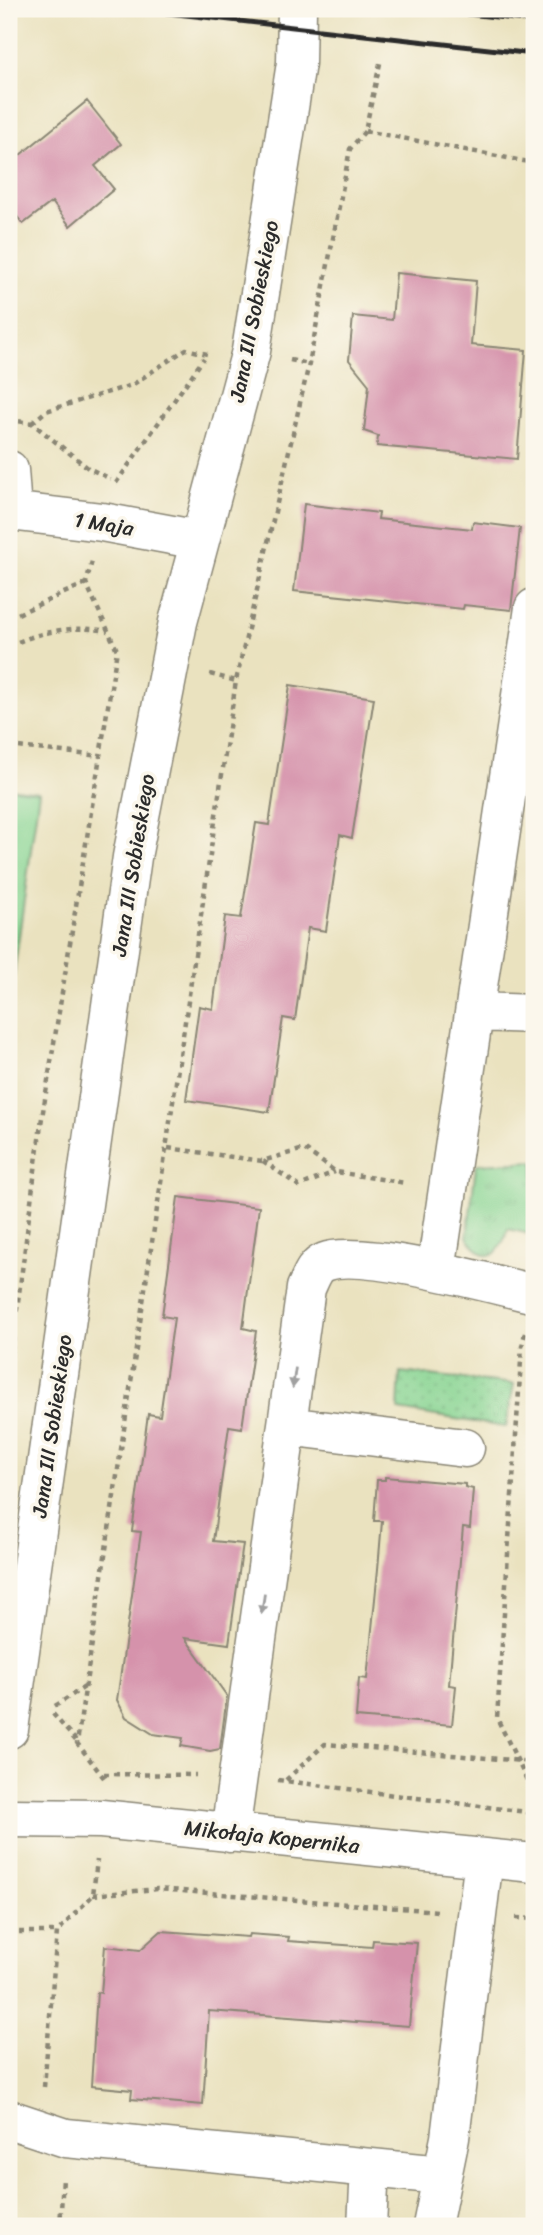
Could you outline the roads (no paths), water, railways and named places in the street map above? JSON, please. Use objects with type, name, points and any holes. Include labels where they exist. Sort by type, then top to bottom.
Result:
[{"type":"street","name":"Jana III Sobieskiego","points":[[9,1729],[132,857],[178,622],[250,351],[296,64],[297,9]]},
{"type":"street","points":[[9,470],[11,511]]},
{"type":"street","name":"1 Maja","points":[[11,511],[102,522],[199,540]]},
{"type":"street","points":[[436,1270],[534,608]]},
{"type":"street","points":[[475,1012],[534,1014]]},
{"type":"street","points":[[230,1833],[306,1287],[317,1266],[327,1260],[369,1261],[436,1270],[531,1309]]},
{"type":"street","points":[[287,1426],[466,1448]]},
{"type":"street","name":"Mikołaja Kopernika","points":[[9,1818],[101,1819],[534,1863]]},
{"type":"street","points":[[432,2226],[442,2175],[480,1915],[484,1858]]},
{"type":"street","points":[[9,2119],[66,2137],[442,2175]]},
{"type":"street","points":[[367,2226],[370,2168]]},
{"type":"railway","points":[[132,9],[534,54]]},
{"type":"railway","points":[[419,9],[534,21]]}]
